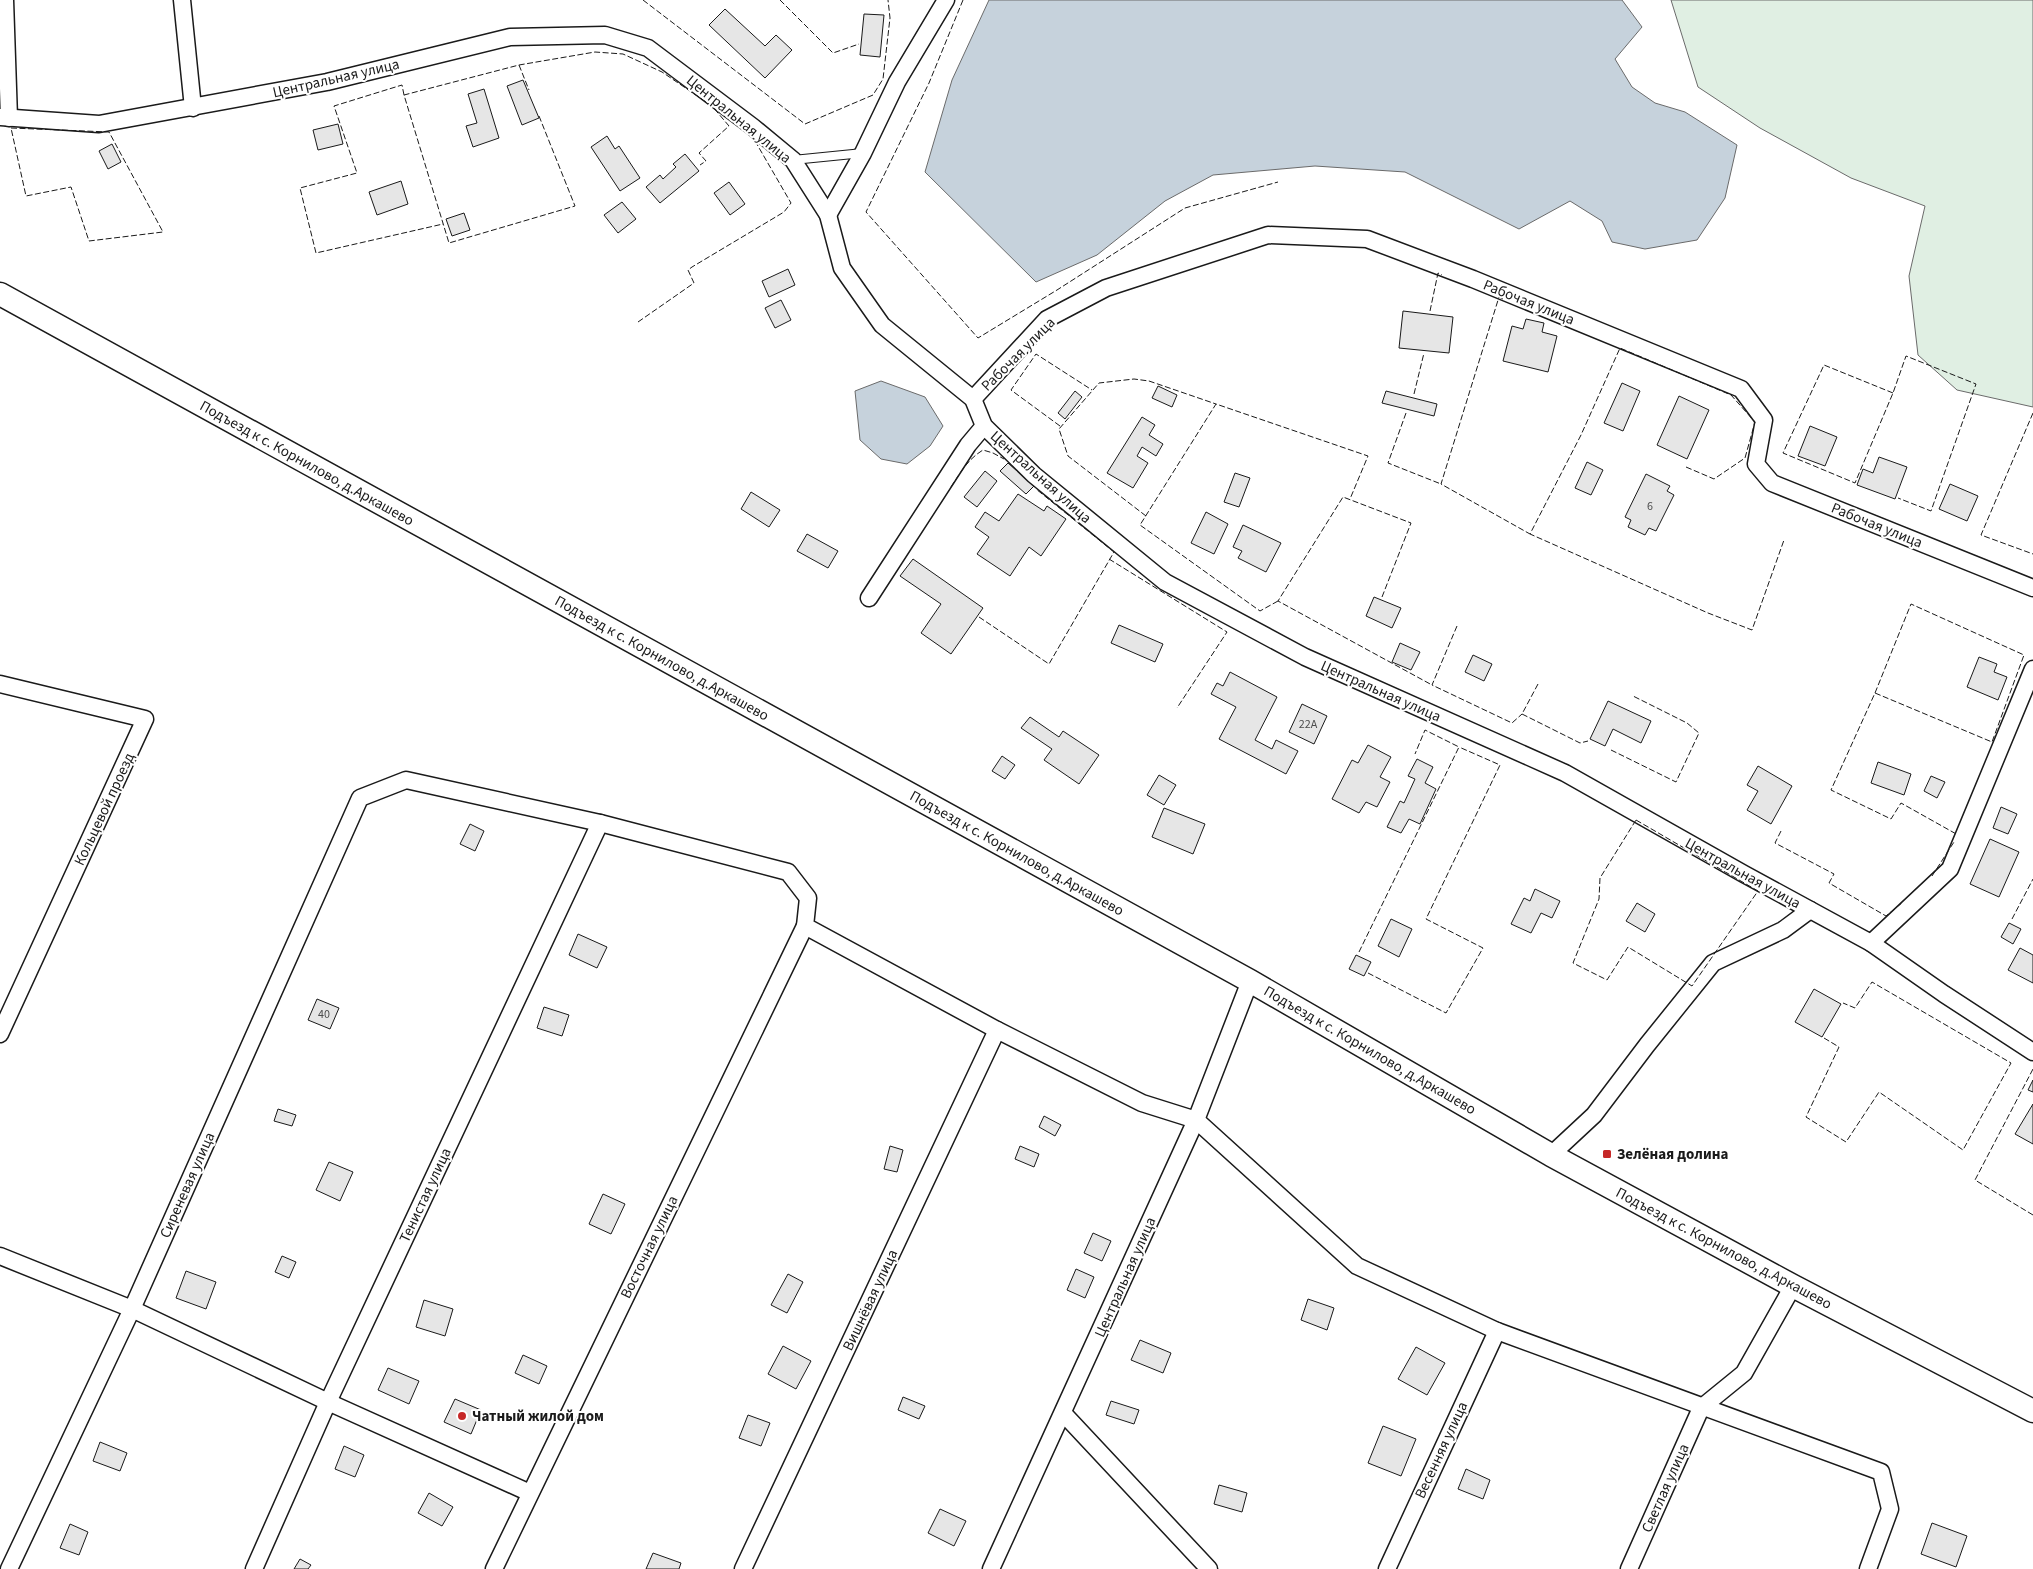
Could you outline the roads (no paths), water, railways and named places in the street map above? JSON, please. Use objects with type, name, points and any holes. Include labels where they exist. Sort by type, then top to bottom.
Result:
[{"type":"street","points":[[5,0],[5,118]]},
{"type":"street","points":[[182,0],[193,108]]},
{"type":"street","points":[[828,215],[863,153],[897,82],[946,0]]},
{"type":"street","name":"Центральная улица","points":[[5,118],[99,124],[327,82],[510,37],[605,34],[648,48],[753,127],[793,160],[828,215],[842,268],[882,325],[973,399],[984,426],[1034,474],[1165,582],[1305,657],[1565,773],[1871,943],[1944,994],[2033,1052]]},
{"type":"street","name":"Рабочая улица","points":[[973,399],[1047,319],[1106,288],[1268,235],[1367,239],[1472,278],[1741,390],[1764,420],[1756,464],[1772,483],[2033,588]]},
{"type":"street","name":"Подъезд к с. Корнилово, д.Аркашево","points":[[0,294],[1250,981],[1551,1155],[1793,1286],[2033,1412]]},
{"type":"street","points":[[869,598],[968,445],[984,426]]},
{"type":"street","points":[[1871,943],[1950,869],[2033,669]]},
{"type":"street","name":"Кольцевой проезд","points":[[0,684],[145,719],[0,1034]]},
{"type":"street","name":"Восточная улица","points":[[360,798],[406,780],[600,822],[788,872],[808,898],[805,926],[494,1569]]},
{"type":"street","name":"Сиреневая улица","points":[[9,1569],[132,1309],[360,798]]},
{"type":"street","name":"Тенистая улица","points":[[254,1569],[328,1402],[600,822]]},
{"type":"street","points":[[1551,1155],[1594,1115],[1713,962],[1783,930],[1810,910]]},
{"type":"street","points":[[805,926],[998,1030],[1142,1103],[1196,1120],[1357,1266],[1497,1331],[1701,1408],[1881,1472],[1890,1509],[1868,1569]]},
{"type":"street","name":"Центральная улица","points":[[991,1569],[1196,1120],[1250,981]]},
{"type":"street","name":"Вишнёвая улица","points":[[743,1569],[998,1030]]},
{"type":"street","points":[[0,1256],[132,1309],[328,1402],[530,1493]]},
{"type":"street","points":[[1701,1408],[1744,1373],[1793,1286]]},
{"type":"street","name":"Весенняя улица","points":[[1387,1569],[1497,1331]]},
{"type":"street","name":"Светлая улица","points":[[1629,1569],[1701,1408]]},
{"type":"street","points":[[1063,1413],[1209,1569]]},
{"type":"lane","points":[[793,160],[863,153]]},
{"type":"place","name":"Зелёная долина","points":[[1607,1154]]},
{"type":"place","name":"Чатный жилой дом","points":[[462,1416]]}]
